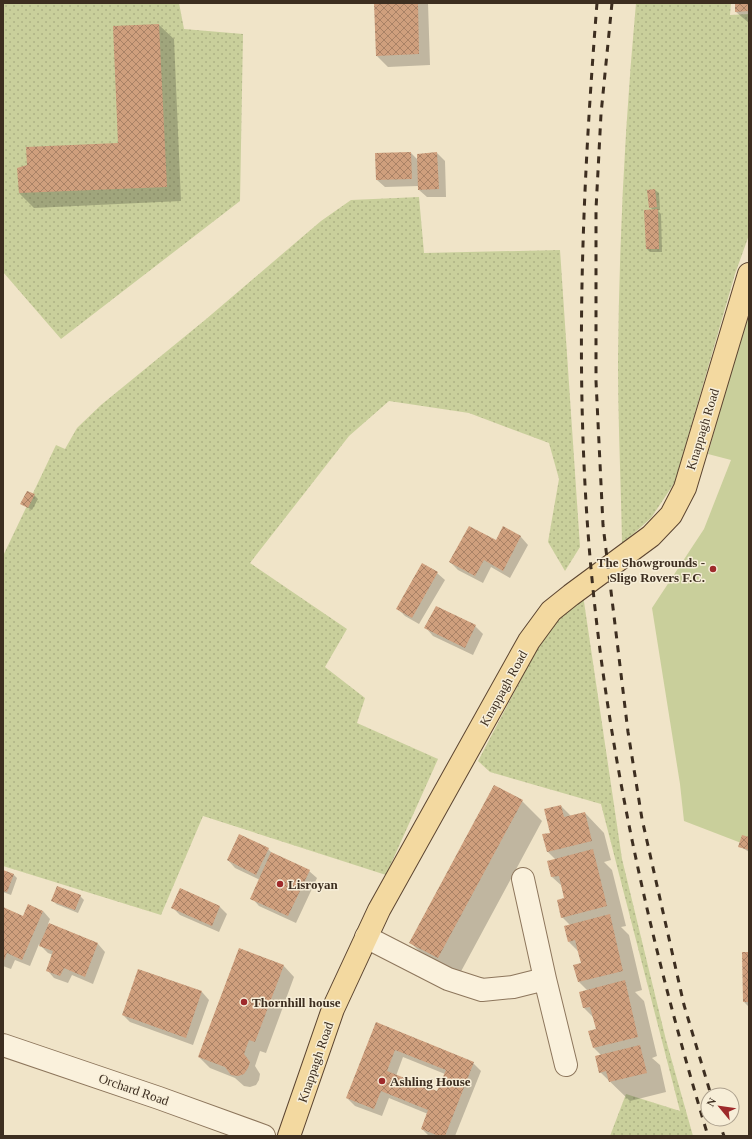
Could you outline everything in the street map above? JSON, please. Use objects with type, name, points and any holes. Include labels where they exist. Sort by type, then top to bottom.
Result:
[{"type":"main road","name":"Knappagh Road","points":[[289,1136],[333,1009],[366,937],[402,868],[529,641],[551,611],[651,536],[671,515],[685,488],[749,274]]},
{"type":"street","points":[[523,879],[566,1065]]},
{"type":"street","points":[[366,937],[448,979],[482,990],[513,987],[545,979]]},
{"type":"street","name":"Orchard Road","points":[[3,1045],[159,1098],[264,1136]]},
{"type":"green space","points":[[3,3],[179,3],[184,29],[243,34],[240,201],[61,339],[3,272]]},
{"type":"green space","points":[[636,3],[731,3],[730,15],[749,14],[749,235],[735,274],[675,482],[651,518],[622,544],[618,386],[621,228]]},
{"type":"green space","points":[[419,197],[424,253],[560,250],[580,547],[565,571],[548,542],[559,479],[549,443],[469,413],[389,401],[349,436],[250,563],[347,629],[325,667],[365,698],[357,723],[438,759],[386,875],[203,816],[161,915],[3,866],[3,556],[56,445],[65,449],[77,428],[101,405],[205,320],[321,221],[351,200]]},
{"type":"green space","name":"The Showgrounds - Sligo Rovers F.C.","points":[[749,312],[749,846],[684,821],[680,784],[652,608],[704,529],[731,460],[708,454],[739,341]]},
{"type":"green space","points":[[583,595],[622,859],[666,1040],[693,1136],[610,1136],[626,1094],[680,1111],[601,804],[490,772],[478,761],[538,647],[561,616]]},
{"type":"building","points":[[374,3],[418,3],[419,54],[376,56]]},
{"type":"building","points":[[735,3],[749,3],[749,11],[735,12]]},
{"type":"building","points":[[159,24],[167,187],[19,193],[17,168],[27,165],[26,147],[118,143],[113,26]]},
{"type":"building","points":[[411,152],[412,179],[376,180],[375,153]]},
{"type":"building","points":[[437,152],[439,189],[418,190],[417,154]]},
{"type":"building","points":[[655,189],[657,207],[649,208],[647,190]]},
{"type":"building","points":[[658,209],[659,249],[646,249],[644,210]]},
{"type":"building","points":[[27,491],[35,494],[28,508],[20,504]]},
{"type":"building","points":[[469,526],[496,540],[503,526],[521,536],[503,571],[484,560],[475,576],[449,562]]},
{"type":"building","points":[[422,563],[438,572],[412,618],[396,609]]},
{"type":"building","points":[[436,606],[476,625],[465,648],[424,628]]},
{"type":"building","points":[[494,785],[523,800],[438,958],[409,943]]},
{"type":"building","points":[[561,805],[564,817],[585,812],[592,841],[547,852],[542,834],[550,833],[544,809]]},
{"type":"building","points":[[239,834],[269,848],[256,875],[227,860]]},
{"type":"building","points":[[742,835],[749,837],[749,850],[738,847]]},
{"type":"building","points":[[593,849],[607,906],[561,918],[557,900],[564,898],[559,876],[551,877],[547,861]]},
{"type":"building","name":"Lisroyan","points":[[271,852],[310,870],[288,916],[250,899]]},
{"type":"building","points":[[3,870],[14,874],[7,892],[3,891]]},
{"type":"building","points":[[57,886],[81,895],[75,910],[51,901]]},
{"type":"building","points":[[180,888],[220,906],[212,926],[171,908]]},
{"type":"building","points":[[28,904],[43,911],[22,960],[7,953],[3,963],[3,907],[23,916]]},
{"type":"building","points":[[610,914],[623,971],[578,982],[573,965],[581,963],[575,940],[568,942],[564,926]]},
{"type":"building","points":[[49,923],[98,943],[85,977],[64,968],[60,976],[46,971],[53,951],[39,946]]},
{"type":"building","name":"Thornhill house","points":[[239,948],[284,965],[255,1042],[249,1040],[244,1054],[250,1062],[248,1068],[244,1074],[238,1076],[231,1075],[225,1067],[198,1057]]},
{"type":"building","points":[[742,952],[749,952],[749,1002],[743,1002]]},
{"type":"building","points":[[138,969],[202,991],[186,1038],[122,1015]]},
{"type":"building","points":[[625,980],[638,1037],[593,1048],[588,1031],[596,1029],[590,1007],[583,1008],[579,992]]},
{"type":"building","name":"Ashling House","points":[[376,1022],[474,1062],[445,1136],[439,1136],[421,1129],[428,1110],[381,1091],[374,1109],[346,1098]],"holes":[[[395,1050],[446,1070],[437,1091],[387,1071]]]},
{"type":"building","points":[[640,1045],[647,1073],[609,1082],[606,1071],[599,1073],[595,1056]]},
{"type":"railway","points":[[597,3],[588,135],[582,268],[581,334],[584,466],[595,609],[617,761],[648,913],[666,988],[708,1136]]},
{"type":"railway","points":[[612,3],[601,114],[596,209],[596,381],[603,525],[628,732],[642,819],[684,1005],[709,1087]]},
{"type":"railway","points":[[721,1127],[724,1136]]},
{"type":"place","name":"The Showgrounds - Sligo Rovers F.C.","points":[[713,569]]},
{"type":"place","name":"Lisroyan","points":[[280,884]]},
{"type":"place","name":"Thornhill house","points":[[244,1002]]},
{"type":"place","name":"Ashling House","points":[[382,1081]]}]
